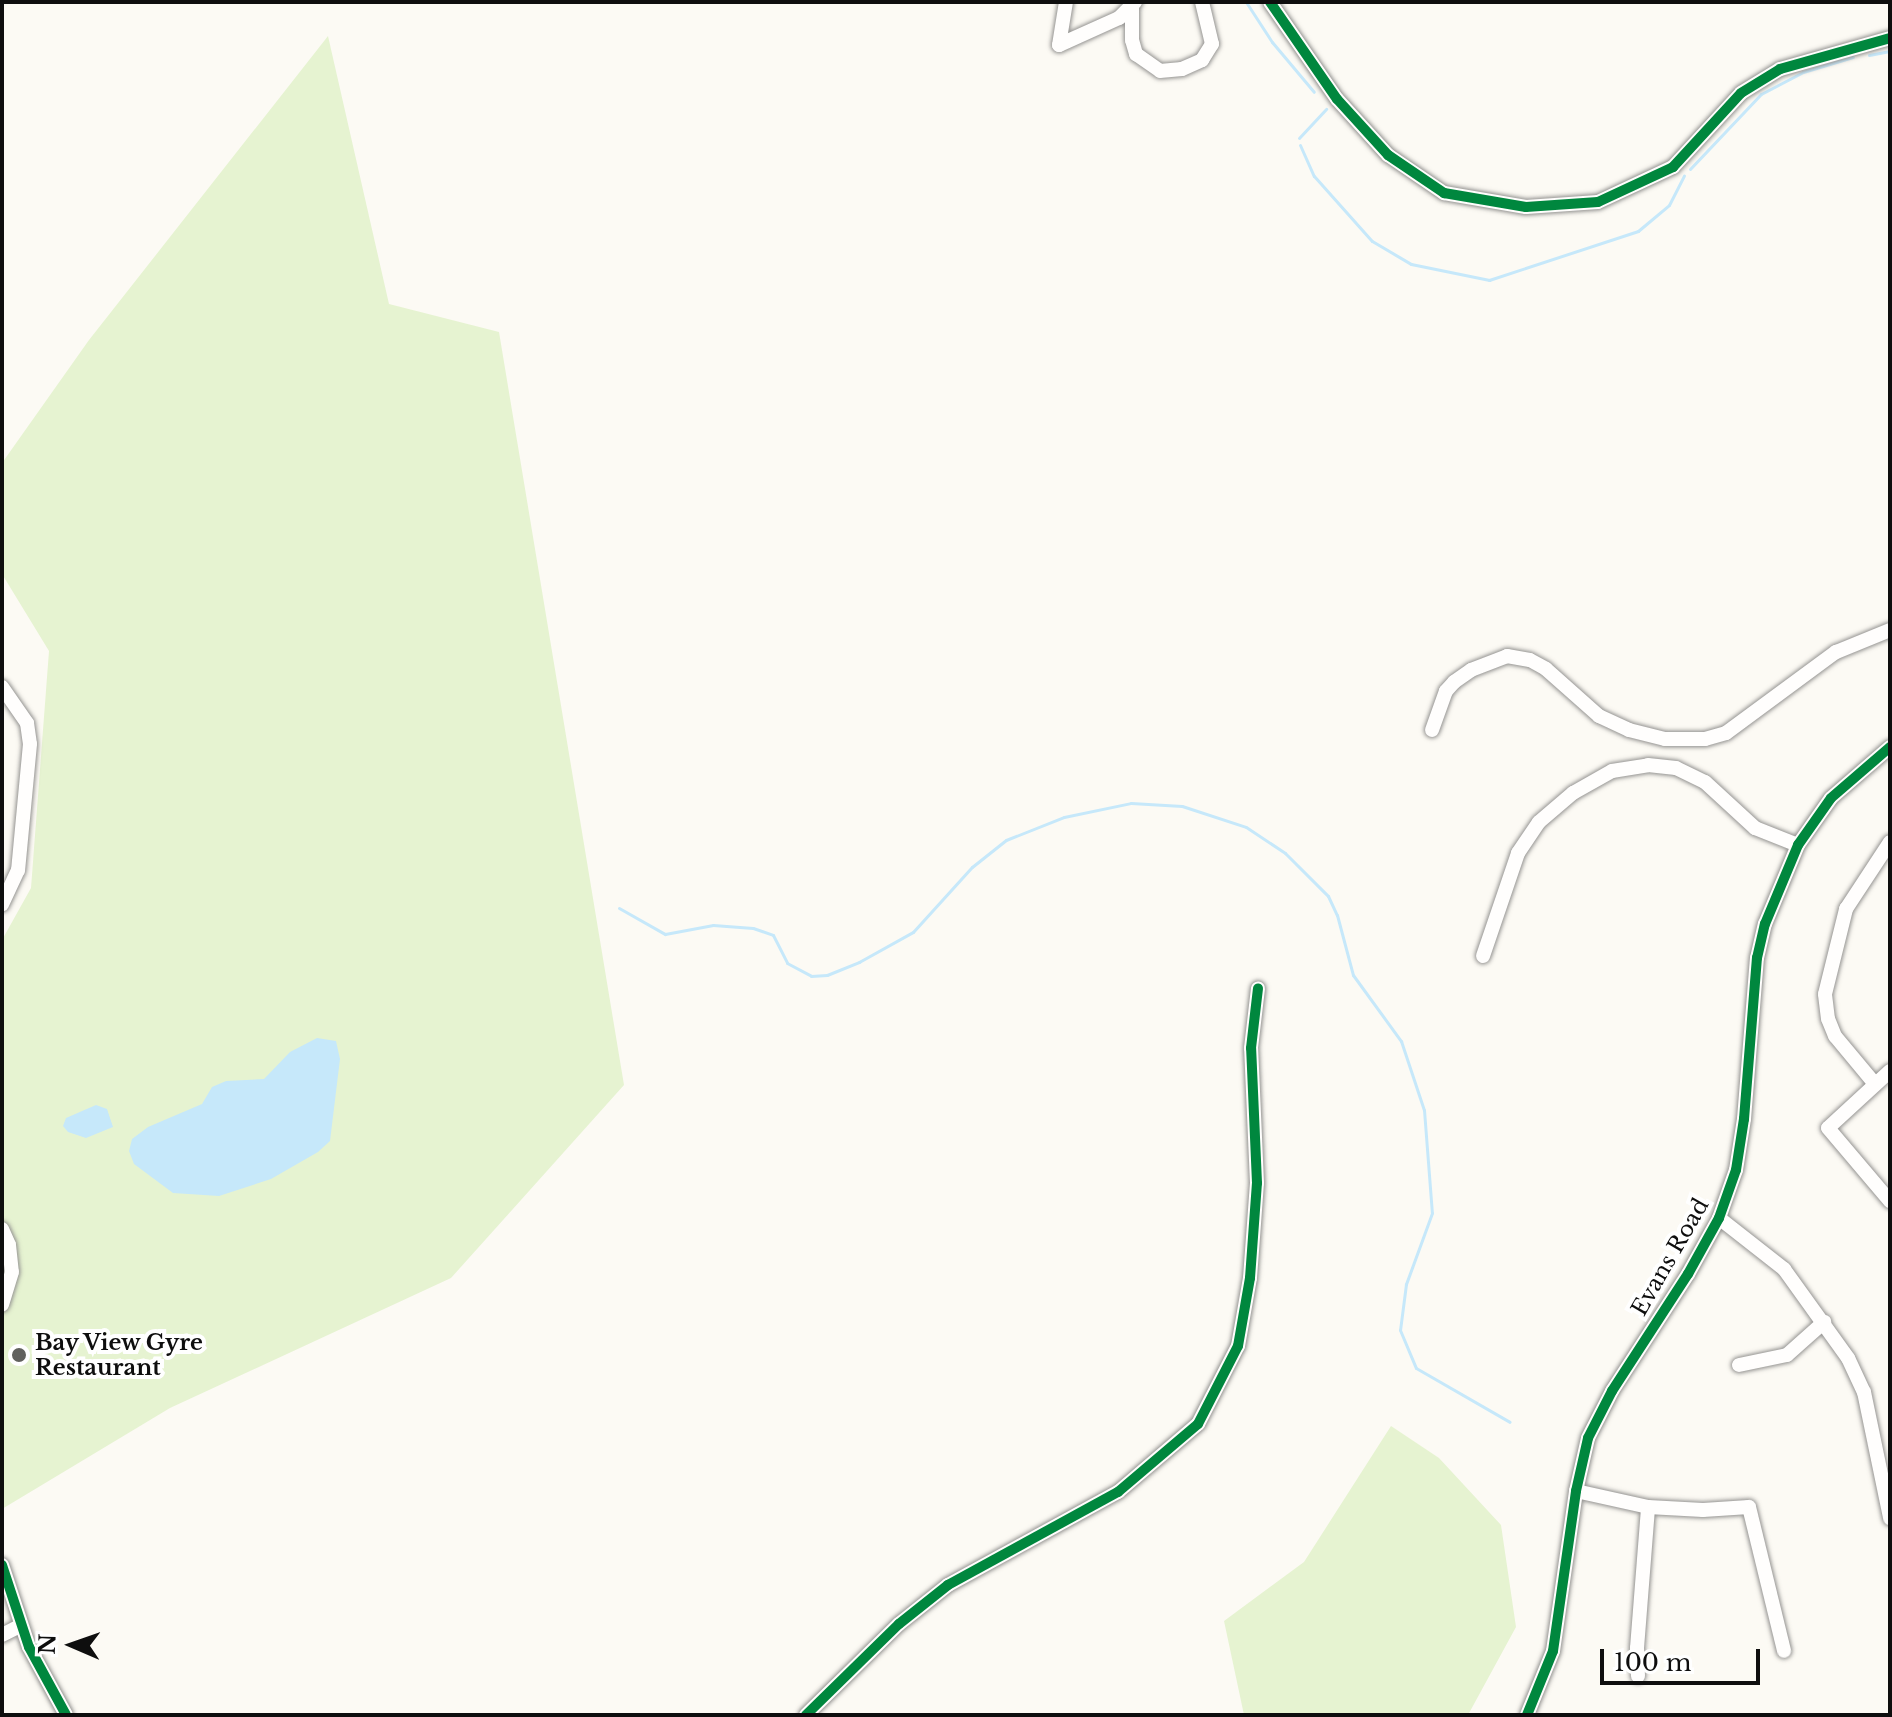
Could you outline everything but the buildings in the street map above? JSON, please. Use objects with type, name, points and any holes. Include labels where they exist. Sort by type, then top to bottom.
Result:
[{"type":"street","points":[[1066,2],[1059,45],[1119,18],[1133,4]]},
{"type":"street","points":[[1133,4],[1132,40],[1136,54],[1160,71],[1182,69],[1202,60],[1212,44],[1202,2]]},
{"type":"street","points":[[1270,2],[1337,99],[1388,155],[1444,193],[1526,207],[1598,202],[1673,167],[1741,93],[1780,69],[1890,38]]},
{"type":"street","points":[[1432,730],[1446,691],[1454,682],[1471,670],[1507,656],[1530,660],[1546,669],[1599,716],[1629,730],[1674,741],[1705,739],[1726,733],[1836,652],[1890,630]]},
{"type":"street","points":[[2,687],[27,723],[30,744],[18,870],[2,905]]},
{"type":"street","name":"Evans Road","points":[[1527,1715],[1553,1651],[1576,1491],[1588,1438],[1600,1413],[1719,1218],[1736,1170],[1744,1119],[1757,958],[1765,924],[1798,845],[1831,798],[1890,747]]},
{"type":"street","points":[[1483,956],[1518,853],[1539,822],[1573,793],[1612,771],[1648,765],[1676,768],[1705,782],[1755,828],[1798,845]]},
{"type":"street","points":[[1875,1084],[1835,1036],[1828,1019],[1825,994],[1846,909],[1890,842]]},
{"type":"street","points":[[806,1715],[899,1624],[948,1585],[1118,1492],[1198,1424],[1238,1346],[1250,1278],[1257,1183],[1251,1048],[1258,988]]},
{"type":"street","points":[[1890,1071],[1828,1128],[1890,1201]]},
{"type":"street","points":[[1719,1218],[1784,1269],[1848,1358],[1864,1392],[1890,1518]]},
{"type":"street","points":[[2,1229],[9,1245],[12,1272],[2,1304]]},
{"type":"street","points":[[1739,1365],[1787,1355],[1824,1322]]},
{"type":"street","points":[[1576,1491],[1648,1507],[1703,1510],[1749,1507],[1784,1651]]},
{"type":"street","points":[[1638,1676],[1637,1648],[1648,1507]]},
{"type":"street","points":[[2,1565],[20,1626],[66,1715]]},
{"type":"street","points":[[2,1635],[20,1626]]},
{"type":"green space","points":[[328,36],[389,304],[499,332],[624,1085],[451,1278],[170,1408],[2,1509],[2,940],[31,888],[49,651],[2,574],[2,463],[89,340]]},
{"type":"green space","points":[[1391,1426],[1439,1458],[1501,1525],[1516,1627],[1468,1715],[1244,1715],[1224,1621],[1304,1562]]},
{"type":"water","points":[[317,1038],[336,1041],[340,1059],[330,1141],[318,1152],[271,1179],[219,1196],[173,1193],[134,1164],[129,1151],[132,1139],[148,1127],[202,1104],[212,1087],[226,1081],[264,1079],[290,1052]]},
{"type":"water","points":[[96,1105],[107,1109],[113,1127],[86,1138],[68,1132],[63,1126],[66,1118]]},
{"type":"waterway","points":[[1246,2],[1272,42],[1314,92]]},
{"type":"waterway","points":[[1869,55],[1890,51]]},
{"type":"waterway","points":[[1690,169],[1761,94],[1803,72],[1853,57]]},
{"type":"waterway","points":[[1299,138],[1326,109]]},
{"type":"waterway","points":[[1300,145],[1314,176],[1372,241],[1411,264],[1489,280],[1638,231],[1669,205],[1684,176]]},
{"type":"waterway","points":[[619,908],[665,934],[713,925],[753,928],[773,935],[787,963],[811,976],[827,975],[859,962],[913,932],[972,867],[1006,840],[1064,817],[1131,803],[1182,806],[1246,827],[1285,853],[1328,896],[1337,915],[1353,975],[1401,1041],[1424,1110],[1432,1213],[1406,1284],[1400,1330],[1416,1368],[1510,1422]]},
{"type":"cycle path","points":[[1270,2],[1337,99],[1388,155],[1444,193],[1526,207],[1598,202],[1673,167],[1741,93],[1780,69],[1890,38]]},
{"type":"cycle path","points":[[1527,1715],[1553,1651],[1576,1491],[1588,1438],[1612,1391],[1688,1274],[1719,1218],[1736,1170],[1744,1119],[1757,958],[1765,924],[1798,845],[1831,798],[1890,747]]},
{"type":"cycle path","points":[[806,1715],[899,1624],[948,1585],[1118,1492],[1198,1424],[1238,1346],[1250,1278],[1257,1183],[1251,1048],[1258,988]]},
{"type":"cycle path","points":[[2,1565],[29,1647],[66,1715]]},
{"type":"place","name":"Bay View Gyre Restaurant","points":[[19,1355]]}]
